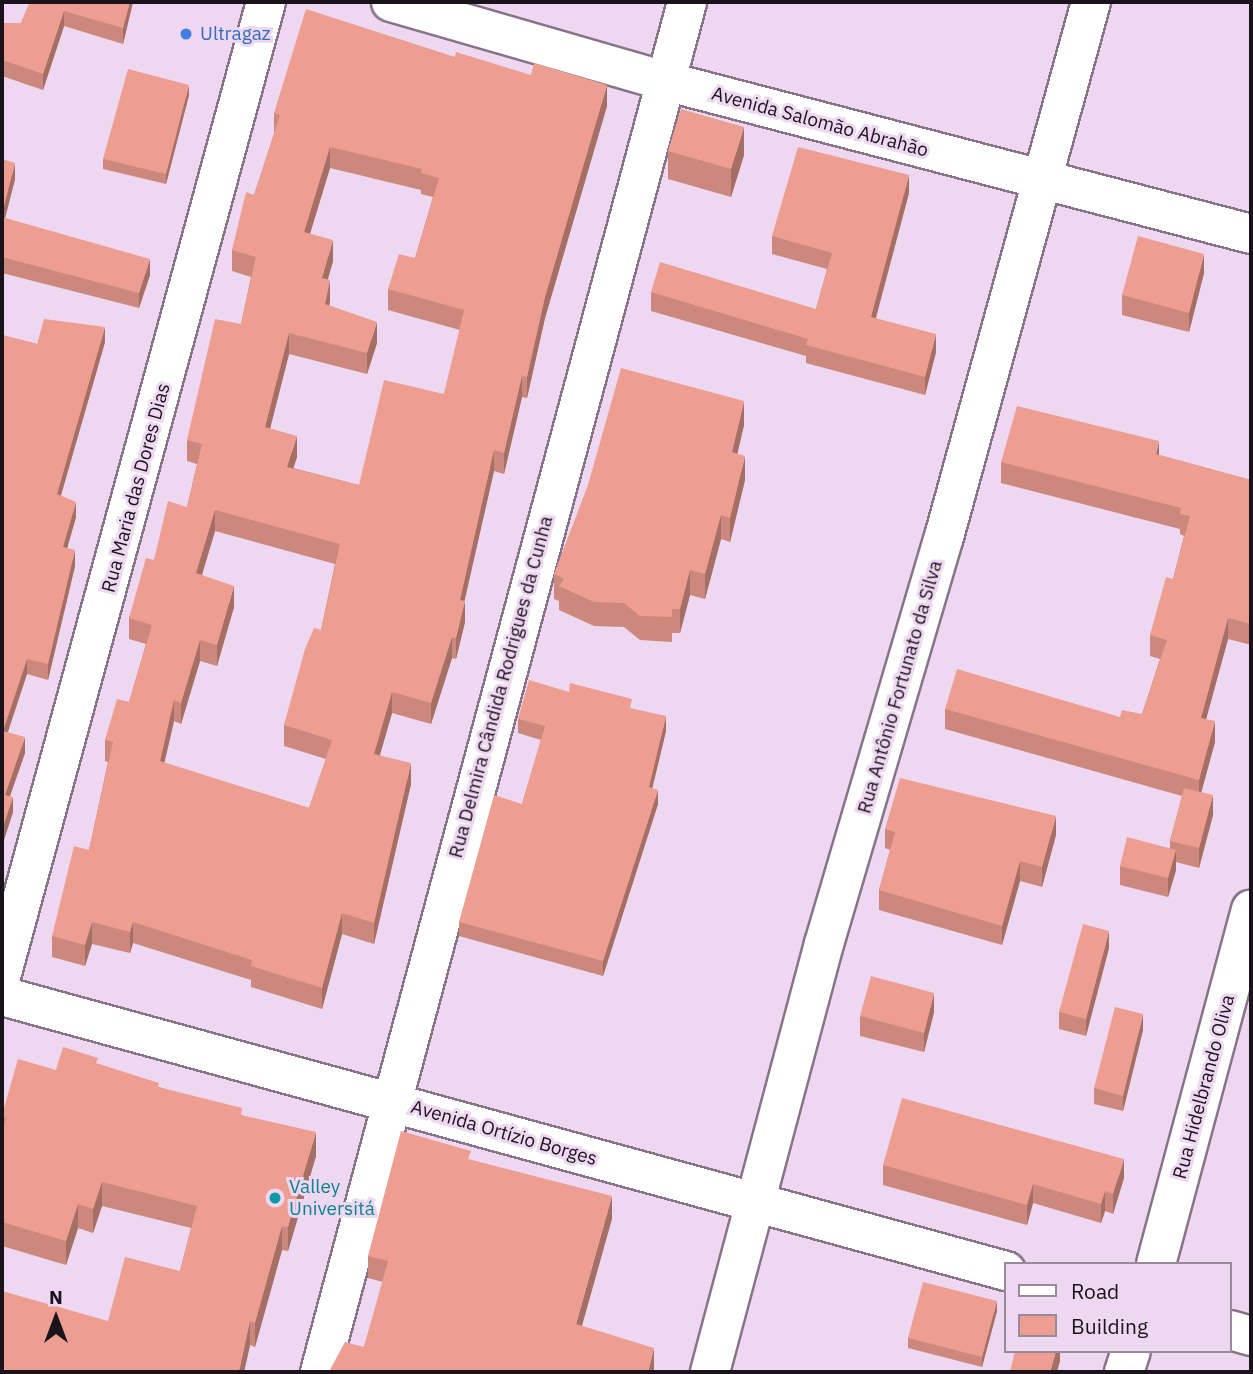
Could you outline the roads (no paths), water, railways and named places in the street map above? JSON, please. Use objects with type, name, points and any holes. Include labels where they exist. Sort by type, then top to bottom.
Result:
[{"type":"street","name":"Rua Maria das Dores Dias","points":[[2,973],[266,2]]},
{"type":"street","name":"Avenida Salomão Abrahão","points":[[391,2],[665,81],[1042,182],[1251,234]]},
{"type":"street","name":"Rua Delmira Cândida Rodrigues da Cunha","points":[[320,1372],[687,2]]},
{"type":"street","name":"Rua Antônio Fortunato da Silva","points":[[710,1372],[824,944],[1091,2]]},
{"type":"street","name":"Rua Hidelbrando Oliva","points":[[1157,1262],[1251,910]]},
{"type":"street","name":"Avenida Ortízio Borges","points":[[2,996],[391,1100],[756,1205],[1004,1269]]},
{"type":"street","points":[[1232,1331],[1251,1336]]},
{"type":"street","points":[[1124,1372],[1129,1353]]},
{"type":"place","name":"Ultragaz","points":[[186,34]]},
{"type":"place","name":"Valley Universitá","points":[[275,1198]]}]
